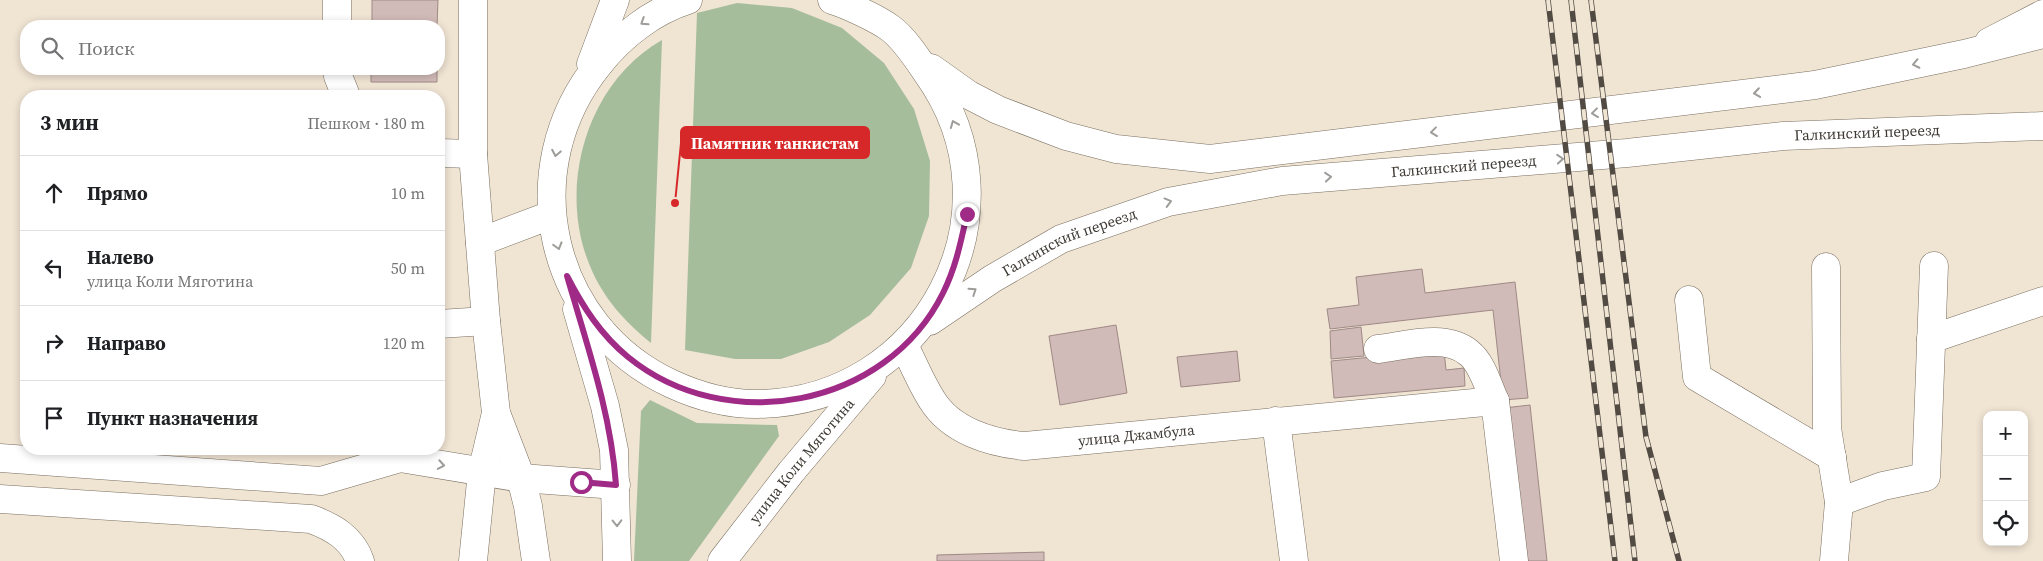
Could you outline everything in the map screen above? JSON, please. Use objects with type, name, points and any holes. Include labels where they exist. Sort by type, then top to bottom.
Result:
[{"type":"main road","points":[[337,0],[337,20]]},
{"type":"main road","points":[[473,0],[473,154],[486,321],[496,412],[521,478],[528,506],[536,561]]},
{"type":"main road","points":[[615,0],[585,80],[570,108],[558,138],[552,170],[551,215],[556,240],[605,406],[614,450],[617,561]]},
{"type":"main road","points":[[585,80],[611,48],[642,22],[688,0]]},
{"type":"main road","points":[[832,0],[890,28]]},
{"type":"main road","points":[[567,276],[588,314],[604,334],[628,358],[656,377],[687,391],[712,398],[754,404],[788,402],[822,394],[853,381],[882,363],[911,337],[942,294],[959,255],[967,214],[966,171],[957,130],[941,92],[916,57],[890,28],[871,0]]},
{"type":"main road","points":[[1964,54],[2043,14]]},
{"type":"main road","points":[[916,57],[969,96],[998,110],[1066,136],[1116,150],[1210,159],[1815,85],[1964,54],[2043,34]]},
{"type":"main road","points":[[338,75],[344,90]]},
{"type":"main road","name":"Галкинский переезд","points":[[911,337],[992,279],[1061,239],[1168,202],[1282,181],[1628,153],[1784,136],[2043,126]]},
{"type":"main road","points":[[445,153],[473,154]]},
{"type":"main road","points":[[480,242],[551,215]]},
{"type":"main road","points":[[1839,502],[1883,486],[1926,477],[1934,266]]},
{"type":"main road","points":[[1826,267],[1827,428],[1839,502],[1834,561]]},
{"type":"main road","points":[[1688,300],[1697,376],[1832,457]]},
{"type":"main road","points":[[1931,339],[2043,301]]},
{"type":"main road","points":[[445,324],[486,321]]},
{"type":"main road","name":"улица Джамбула","points":[[911,337],[932,401],[943,415],[958,426],[1003,444],[1025,446],[1495,401]]},
{"type":"main road","points":[[1378,349],[1446,342],[1469,353],[1482,371],[1495,401],[1514,561]]},
{"type":"main road","name":"улица Коли Мяготина","points":[[722,561],[791,472],[882,363]]},
{"type":"main road","points":[[473,561],[482,472],[496,412]]},
{"type":"main road","points":[[1276,421],[1294,561]]},
{"type":"main road","points":[[0,458],[322,481],[394,455]]},
{"type":"main road","points":[[409,455],[482,472],[521,478],[616,485]]},
{"type":"main road","points":[[0,499],[312,518],[328,525],[344,536],[356,550],[360,561]]},
{"type":"green space","points":[[737,3],[792,8],[842,28],[884,63],[914,109],[930,161],[929,216],[911,268],[870,315],[829,342],[781,359],[735,359],[685,350],[697,13]]},
{"type":"green space","points":[[662,40],[651,343],[632,327],[616,309],[595,278],[581,236],[577,204],[578,172],[585,140],[597,110],[614,82],[636,59]]},
{"type":"green space","points":[[650,400],[697,423],[777,425],[779,436],[689,561],[634,561],[641,411]]},
{"type":"building","points":[[372,0],[438,0],[437,20],[372,20]]},
{"type":"building","points":[[371,75],[437,75],[437,82],[371,82]]},
{"type":"building","points":[[1422,269],[1425,293],[1515,282],[1528,398],[1503,400],[1493,310],[1330,329],[1327,309],[1359,305],[1356,277]]},
{"type":"building","points":[[1116,325],[1127,393],[1060,405],[1049,336]]},
{"type":"building","points":[[1361,327],[1364,356],[1331,359],[1330,331]]},
{"type":"building","points":[[1444,350],[1446,370],[1464,368],[1465,386],[1334,398],[1331,361]]},
{"type":"building","points":[[1237,351],[1240,381],[1181,387],[1177,357]]},
{"type":"building","points":[[1530,405],[1547,561],[1522,561],[1504,408]]},
{"type":"building","points":[[1044,552],[1044,561],[937,561],[937,555]]},
{"type":"railway","points":[[1548,0],[1615,561]]},
{"type":"railway","points":[[1571,0],[1635,561]]},
{"type":"railway","points":[[1591,0],[1646,437],[1679,561]]},
{"type":"place","name":"Памятник танкистам","points":[[675,203]]},
{"type":"route","points":[[581,482],[616,485],[614,450],[605,406],[567,276],[583,307],[604,334],[628,358],[656,377],[687,391],[720,400],[754,404],[788,402],[822,394],[853,381],[882,363],[904,345],[919,329],[942,294],[959,255],[967,214]]}]
